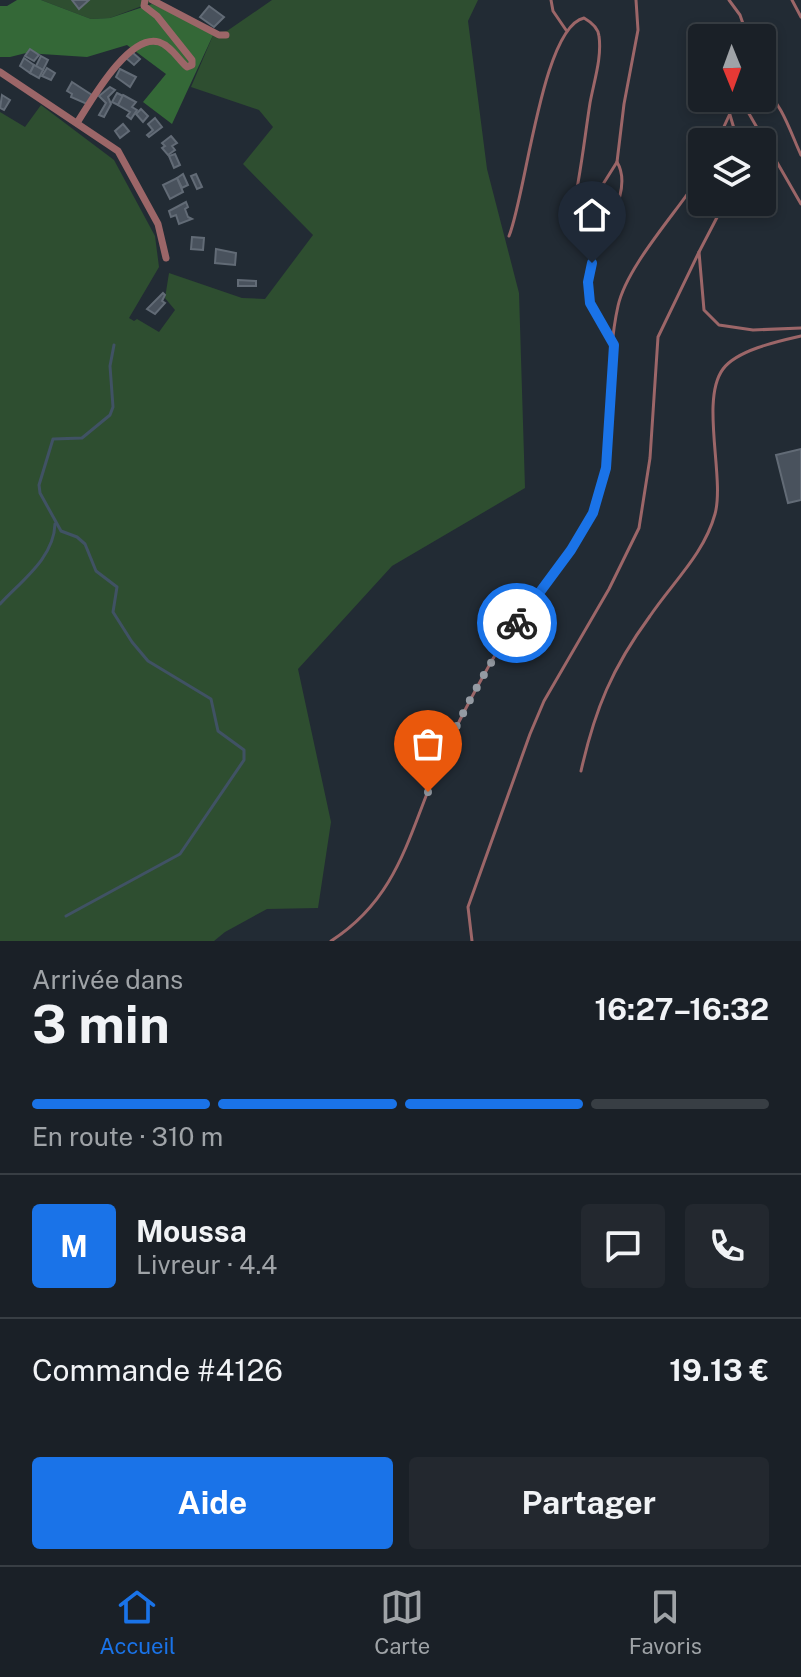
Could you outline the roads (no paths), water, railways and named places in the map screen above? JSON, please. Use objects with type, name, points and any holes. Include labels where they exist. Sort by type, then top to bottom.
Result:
[{"type":"street","points":[[77,123],[130,50],[144,42],[158,42],[187,67],[192,65],[192,60],[157,16],[144,6],[145,0]]},
{"type":"street","points":[[152,0],[219,35],[226,35]]},
{"type":"street","points":[[0,72],[112,145],[126,162],[158,224],[166,258]]},
{"type":"lane","points":[[551,0],[553,11],[566,30]]},
{"type":"lane","points":[[509,236],[518,216],[535,121],[554,56],[566,30],[576,19],[584,18],[593,23],[600,33],[583,167],[571,219],[573,227],[576,227],[617,162],[638,30],[636,0]]},
{"type":"lane","points":[[729,0],[743,24]]},
{"type":"lane","points":[[792,0],[801,17]]},
{"type":"lane","points":[[776,104],[801,155]]},
{"type":"lane","points":[[724,128],[732,112]]},
{"type":"lane","points":[[747,112],[801,204]]},
{"type":"lane","points":[[730,115],[734,128]]},
{"type":"lane","points":[[614,345],[590,303],[588,282],[620,189],[621,170],[617,162]]},
{"type":"lane","points":[[331,941],[346,931],[389,883],[411,841],[437,768],[499,648],[571,550],[593,513],[606,468],[619,303],[635,270],[688,193]]},
{"type":"lane","points":[[472,941],[468,907],[530,734],[544,701],[609,589],[639,528],[650,458],[658,337],[718,216]]},
{"type":"lane","points":[[699,252],[704,310],[719,325],[753,330],[801,328]]},
{"type":"lane","points":[[581,771],[595,718],[616,668],[650,616],[701,550],[716,511],[714,387],[724,367],[754,349],[801,336]]},
{"type":"waterway","points":[[66,916],[180,854],[244,760],[244,750],[218,731],[211,699],[148,661],[132,642],[113,612],[117,587],[96,571],[85,544],[61,531],[40,493],[39,485],[53,439],[82,438],[110,415],[113,407],[110,366],[114,345]]},
{"type":"waterway","points":[[0,604],[43,558],[55,524]]}]
